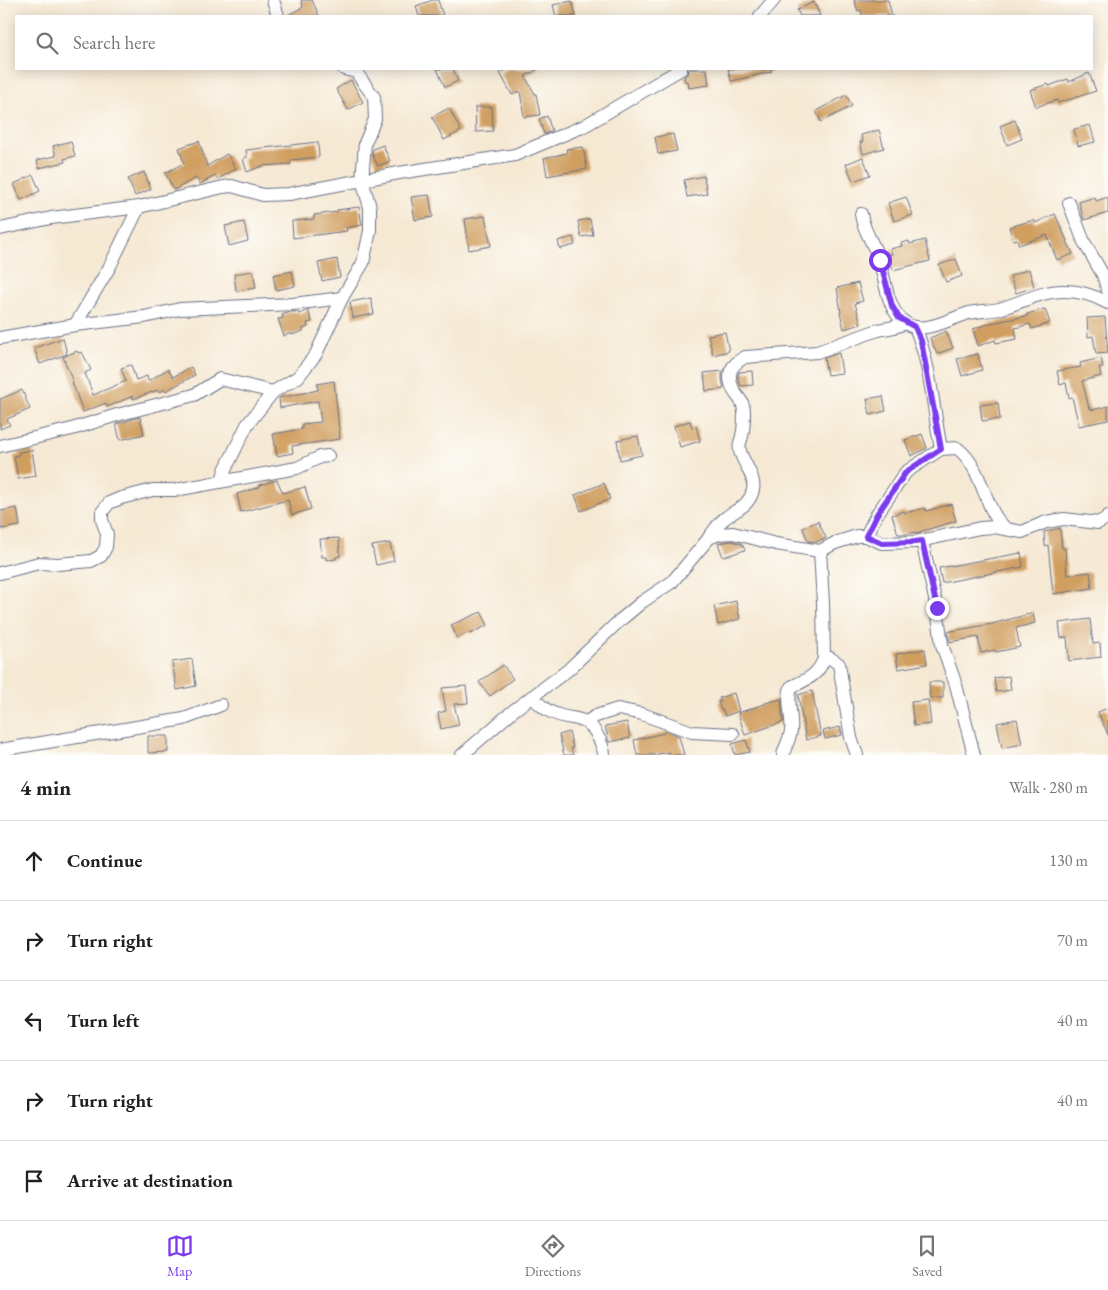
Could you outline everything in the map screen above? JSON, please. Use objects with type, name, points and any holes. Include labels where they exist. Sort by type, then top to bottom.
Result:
[{"type":"street","points":[[273,0],[278,15]]},
{"type":"street","points":[[761,15],[774,0]]},
{"type":"street","points":[[222,481],[224,470],[247,425],[273,392],[298,377],[316,354],[342,298],[363,263],[370,231],[370,207],[362,180],[365,143],[375,119],[374,97],[356,72],[348,70]]},
{"type":"street","points":[[0,229],[51,218],[139,207],[223,187],[232,186],[275,195],[515,155],[584,126],[679,70]]},
{"type":"street","points":[[1069,203],[1084,242],[1103,275],[1108,291]]},
{"type":"street","points":[[75,325],[109,268],[139,207]]},
{"type":"street","points":[[862,214],[862,224],[880,260],[892,306],[899,318],[910,325],[921,341],[941,449]]},
{"type":"street","points":[[462,755],[531,697],[568,670],[618,622],[642,602],[672,582],[724,519],[749,501],[754,488],[752,478],[739,447],[744,410],[741,399],[733,390],[731,370],[735,362],[745,357],[817,352],[878,330],[910,325],[927,327],[969,313],[999,309],[1039,295],[1063,290],[1098,298],[1108,303]]},
{"type":"street","points":[[0,338],[75,325],[144,317],[180,309],[293,304],[342,298]]},
{"type":"street","points":[[0,446],[72,429],[194,395],[220,379],[273,392]]},
{"type":"street","points":[[866,536],[877,514],[906,472],[941,449],[957,448],[966,455],[982,486],[993,514],[999,523],[1009,531]]},
{"type":"street","points":[[0,573],[39,563],[58,564],[91,561],[101,556],[106,547],[107,534],[102,520],[102,512],[109,503],[153,490],[175,490],[297,468],[320,457],[328,456]]},
{"type":"street","points":[[709,538],[719,534],[733,533],[776,544],[820,551],[835,543],[857,536],[866,536],[882,543],[915,542],[980,528],[994,527],[1022,532],[1046,522],[1064,519],[1098,523],[1108,516]]},
{"type":"street","points":[[922,541],[937,608],[942,646],[956,685],[974,755]]},
{"type":"street","points":[[783,755],[791,733],[791,711],[788,695],[792,687],[816,673],[822,665],[824,658],[820,551]]},
{"type":"street","points":[[824,658],[830,658],[839,664],[851,738],[857,755]]},
{"type":"street","points":[[531,697],[548,711],[566,718],[588,721],[594,727],[604,749],[604,755]]},
{"type":"street","points":[[0,750],[184,719],[221,705]]},
{"type":"street","points":[[588,721],[596,716],[618,709],[657,718],[692,732],[733,734]]},
{"type":"building","points":[[301,0],[312,0],[319,15],[288,15],[303,7]]},
{"type":"building","points":[[438,0],[443,15],[419,15],[416,6]]},
{"type":"building","points":[[854,0],[888,0],[892,15],[862,15],[861,10],[858,11]]},
{"type":"building","points":[[572,1],[576,15],[556,15],[553,5]]},
{"type":"building","points":[[814,2],[820,15],[800,15],[797,10]]},
{"type":"building","points":[[437,70],[453,70],[458,81],[445,87]]},
{"type":"building","points":[[506,70],[537,70],[525,76],[536,94],[540,115],[524,117],[520,91],[512,95],[500,73]]},
{"type":"building","points":[[689,70],[707,70],[709,85],[689,88],[688,81],[685,82],[684,77]]},
{"type":"building","points":[[728,70],[771,70],[771,72],[731,81]]},
{"type":"building","points":[[1089,73],[1096,91],[1058,103],[1057,100],[1036,107],[1030,90],[1068,79],[1069,82]]},
{"type":"building","points":[[351,80],[363,102],[348,110],[336,89]]},
{"type":"building","points":[[846,95],[852,106],[821,122],[816,111]]},
{"type":"building","points":[[475,107],[492,107],[493,131],[476,132]]},
{"type":"building","points":[[449,108],[461,131],[444,140],[432,117]]},
{"type":"building","points":[[547,116],[552,131],[544,134],[539,119]]},
{"type":"building","points":[[1015,120],[1022,139],[1007,145],[1000,126]]},
{"type":"building","points":[[1090,125],[1095,142],[1078,146],[1074,129]]},
{"type":"building","points":[[879,130],[884,148],[863,154],[860,142],[863,142],[861,135]]},
{"type":"building","points":[[673,134],[677,151],[658,154],[655,137]]},
{"type":"building","points":[[71,141],[75,156],[64,159],[65,162],[39,168],[37,160],[56,156],[53,146]]},
{"type":"building","points":[[199,141],[207,166],[227,154],[236,169],[218,179],[215,176],[200,184],[196,178],[174,190],[165,173],[184,163],[179,148]]},
{"type":"building","points":[[318,142],[319,157],[291,160],[291,164],[262,166],[247,172],[243,159],[247,157],[246,150]]},
{"type":"building","points":[[383,145],[390,161],[378,166],[372,154],[373,149]]},
{"type":"building","points":[[583,147],[587,169],[547,176],[544,158],[567,153],[566,149]]},
{"type":"building","points":[[863,157],[870,175],[853,181],[846,164]]},
{"type":"building","points":[[144,172],[151,189],[135,196],[128,179]]},
{"type":"building","points":[[33,175],[40,191],[21,200],[14,184]]},
{"type":"building","points":[[704,176],[707,194],[687,197],[684,180]]},
{"type":"building","points":[[429,195],[433,217],[415,220],[411,197]]},
{"type":"building","points":[[906,197],[913,215],[894,221],[888,203]]},
{"type":"building","points":[[1095,197],[1096,201],[1108,197],[1108,213],[1084,220],[1079,202]]},
{"type":"building","points":[[359,207],[362,225],[346,228],[347,231],[293,238],[292,221],[314,219],[314,215]]},
{"type":"building","points":[[1055,214],[1073,254],[1057,260],[1047,235],[1019,245],[1017,239],[1013,240],[1009,227],[1034,220],[1035,223]]},
{"type":"building","points":[[485,216],[491,246],[469,250],[465,219]]},
{"type":"building","points":[[590,219],[593,235],[581,237],[578,221]]},
{"type":"building","points":[[244,222],[248,241],[229,246],[225,226]]},
{"type":"building","points":[[573,237],[575,245],[560,249],[558,241]]},
{"type":"building","points":[[925,240],[930,261],[893,270],[889,255],[892,254],[890,249],[902,246],[901,243],[909,241],[910,244]]},
{"type":"building","points":[[337,259],[340,277],[322,281],[318,263]]},
{"type":"building","points":[[956,259],[962,276],[946,282],[939,265]]},
{"type":"building","points":[[1029,269],[1034,287],[1016,293],[1010,276]]},
{"type":"building","points":[[253,271],[256,288],[236,291],[234,274]]},
{"type":"building","points":[[292,271],[295,286],[276,290],[273,275]]},
{"type":"building","points":[[858,283],[863,301],[855,303],[861,324],[844,329],[837,288]]},
{"type":"building","points":[[371,298],[374,314],[353,318],[350,302]]},
{"type":"building","points":[[1045,309],[1050,323],[1032,329],[1030,324],[1015,328],[1017,339],[996,343],[995,340],[978,346],[973,329],[991,323],[1027,316],[1027,314]]},
{"type":"building","points":[[308,310],[312,322],[307,323],[308,327],[303,329],[303,331],[284,336],[278,319],[283,318],[282,315],[291,312],[298,312],[299,314]]},
{"type":"building","points":[[1105,317],[1108,353],[1096,354],[1093,336],[1088,337],[1087,318]]},
{"type":"building","points":[[946,331],[953,348],[937,354],[930,338]]},
{"type":"building","points":[[725,332],[729,351],[713,355],[708,335]]},
{"type":"building","points":[[63,338],[67,354],[40,364],[34,348]]},
{"type":"building","points":[[77,351],[78,353],[82,352],[91,370],[85,373],[93,395],[126,381],[121,368],[131,365],[136,380],[147,376],[148,381],[168,369],[173,377],[191,367],[195,375],[166,391],[165,389],[160,392],[158,390],[133,399],[133,396],[107,407],[106,403],[83,412],[63,357]]},
{"type":"building","points":[[839,353],[842,373],[827,375],[824,358]]},
{"type":"building","points":[[978,354],[982,370],[962,376],[957,359]]},
{"type":"building","points":[[1101,358],[1103,367],[1099,367],[1101,376],[1082,381],[1089,408],[1092,410],[1108,406],[1108,420],[1079,426],[1072,397],[1069,398],[1066,383],[1060,385],[1057,371],[1081,367],[1080,363]]},
{"type":"building","points":[[722,371],[724,389],[706,391],[704,373]]},
{"type":"building","points":[[752,371],[753,385],[741,386],[738,378],[739,372]]},
{"type":"building","points":[[334,381],[340,439],[292,446],[293,453],[277,456],[273,434],[302,429],[302,424],[321,422],[318,401],[280,408],[279,398],[318,390],[317,384]]},
{"type":"building","points":[[22,390],[30,409],[7,419],[10,425],[0,429],[0,399]]},
{"type":"building","points":[[883,396],[886,411],[870,415],[867,399]]},
{"type":"building","points":[[998,403],[1000,419],[982,421],[980,405]]},
{"type":"building","points":[[140,417],[144,434],[120,440],[116,424]]},
{"type":"building","points":[[690,421],[692,428],[696,426],[700,441],[680,447],[674,426]]},
{"type":"building","points":[[922,434],[927,448],[911,456],[905,440]]},
{"type":"building","points":[[638,436],[642,455],[620,460],[617,440]]},
{"type":"building","points":[[32,450],[36,476],[18,479],[14,456],[19,455],[19,452]]},
{"type":"building","points":[[277,480],[283,493],[305,487],[311,509],[292,515],[288,500],[241,512],[237,494]]},
{"type":"building","points":[[604,483],[610,499],[581,511],[575,495]]},
{"type":"building","points":[[951,504],[956,521],[916,533],[898,534],[892,515],[925,508],[926,511]]},
{"type":"building","points":[[17,508],[20,526],[1,529],[0,511]]},
{"type":"building","points":[[818,521],[826,538],[816,542],[808,541],[803,528]]},
{"type":"building","points":[[1060,528],[1062,548],[1065,548],[1067,575],[1090,572],[1092,588],[1053,594],[1048,545],[1045,546],[1044,532]]},
{"type":"building","points":[[339,538],[340,556],[336,557],[336,559],[326,560],[326,557],[322,557],[320,539]]},
{"type":"building","points":[[732,541],[742,544],[745,550],[723,557],[718,543]]},
{"type":"building","points":[[390,543],[394,561],[376,565],[372,546]]},
{"type":"building","points":[[1021,553],[1023,567],[942,583],[939,568]]},
{"type":"building","points":[[736,601],[740,619],[718,625],[714,606]]},
{"type":"building","points":[[481,612],[488,625],[457,638],[451,625]]},
{"type":"building","points":[[1033,613],[1035,623],[1016,628],[1020,647],[981,653],[978,637],[950,642],[948,632],[992,624]]},
{"type":"building","points":[[1090,619],[1093,644],[1100,643],[1101,657],[1069,661],[1067,637],[1061,638],[1059,623]]},
{"type":"building","points":[[925,649],[927,664],[898,669],[896,654]]},
{"type":"building","points":[[192,659],[196,686],[177,690],[172,662]]},
{"type":"building","points":[[503,665],[513,679],[490,696],[479,682]]},
{"type":"building","points":[[1009,676],[1011,690],[996,692],[994,678]]},
{"type":"building","points":[[929,682],[943,682],[943,698],[930,698]]},
{"type":"building","points":[[466,686],[468,703],[454,704],[459,725],[441,729],[438,713],[446,711],[442,688]]},
{"type":"building","points":[[812,691],[821,736],[806,740],[798,695]]},
{"type":"building","points":[[734,693],[739,711],[725,716],[718,702],[721,702],[719,698]]},
{"type":"building","points":[[781,699],[783,722],[745,735],[738,713]]},
{"type":"building","points":[[928,700],[931,724],[914,726],[911,702]]},
{"type":"building","points":[[1108,708],[1108,735],[1098,712]]},
{"type":"building","points":[[1017,719],[1022,744],[1002,748],[997,723]]},
{"type":"building","points":[[627,722],[630,738],[609,742],[605,726]]},
{"type":"building","points":[[840,727],[842,735],[825,739],[823,731]]},
{"type":"building","points":[[666,731],[679,736],[684,755],[670,755],[669,752],[654,755],[637,755],[634,740]]},
{"type":"building","points":[[569,732],[573,755],[564,755],[559,735]]},
{"type":"building","points":[[148,736],[168,736],[168,752],[148,753]]},
{"type":"building","points":[[746,740],[750,752],[735,755],[732,744]]},
{"type":"route","points":[[880,260],[892,306],[899,318],[915,327],[921,341],[941,449],[906,472],[877,514],[866,536],[882,543],[922,541],[937,608]]}]
